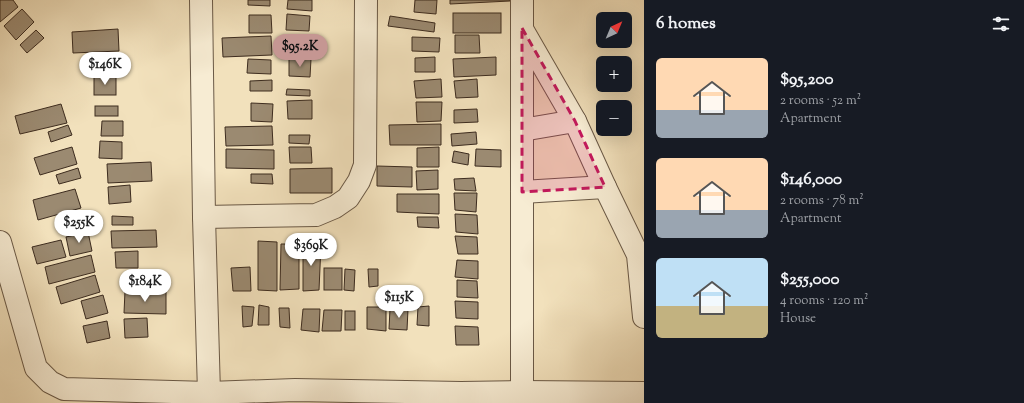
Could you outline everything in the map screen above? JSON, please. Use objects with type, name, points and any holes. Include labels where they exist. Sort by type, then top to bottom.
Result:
[{"type":"street","points":[[201,0],[204,217],[209,393]]},
{"type":"street","points":[[204,217],[316,214],[335,207],[348,198],[359,181],[365,165],[366,0]]},
{"type":"street","points":[[522,0],[522,392]]},
{"type":"street","points":[[522,28],[575,121],[638,255],[644,316]]},
{"type":"street","points":[[522,130],[575,121]]},
{"type":"street","points":[[522,192],[605,187]]},
{"type":"street","points":[[0,242],[36,368],[50,382],[64,389],[295,396],[461,398],[522,392],[644,393]]},
{"type":"highlighted area","points":[[522,28],[575,121],[605,187],[522,192]]},
{"type":"building","points":[[0,0],[13,0],[18,7],[0,22]]},
{"type":"building","points":[[248,0],[270,0],[270,6],[248,5]]},
{"type":"building","points":[[288,0],[312,0],[312,11],[287,9]]},
{"type":"building","points":[[415,0],[437,0],[436,14],[414,12]]},
{"type":"building","points":[[450,0],[510,0],[510,1],[450,4]]},
{"type":"building","points":[[22,9],[34,22],[16,40],[4,26]]},
{"type":"building","points":[[453,13],[501,13],[501,33],[453,33]]},
{"type":"building","points":[[287,14],[310,16],[309,31],[286,30]]},
{"type":"building","points":[[249,15],[271,15],[272,33],[249,33]]},
{"type":"building","points":[[390,16],[435,23],[434,32],[388,26]]},
{"type":"building","points":[[118,29],[119,51],[73,53],[72,32]]},
{"type":"building","points":[[36,30],[44,38],[27,53],[20,45]]},
{"type":"building","points":[[455,35],[479,35],[480,53],[455,53]]},
{"type":"building","points":[[271,36],[272,55],[223,57],[222,38]]},
{"type":"building","points":[[412,37],[440,38],[439,52],[412,51]]},
{"type":"building","points":[[287,47],[310,47],[310,54],[287,54]]},
{"type":"building","points":[[110,53],[111,60],[90,61],[90,54]]},
{"type":"building","points":[[435,57],[435,72],[415,72],[415,58]]},
{"type":"building","points":[[496,57],[496,75],[454,77],[453,59]]},
{"type":"building","points":[[248,59],[271,60],[271,74],[247,73]]},
{"type":"building","points":[[289,59],[311,59],[310,77],[289,76]]},
{"type":"building","points":[[113,63],[113,74],[91,74],[91,64]]},
{"type":"building","points":[[94,77],[116,77],[116,95],[94,95]]},
{"type":"building","points":[[441,79],[442,97],[416,98],[414,81]]},
{"type":"building","points":[[477,79],[478,97],[456,98],[454,81]]},
{"type":"building","points":[[272,80],[272,91],[250,91],[250,81]]},
{"type":"building","points":[[287,89],[310,90],[310,96],[286,95]]},
{"type":"building","points":[[312,100],[312,119],[288,119],[287,101]]},
{"type":"building","points":[[416,102],[442,102],[441,121],[417,122]]},
{"type":"building","points":[[251,103],[273,104],[272,122],[251,121]]},
{"type":"building","points":[[61,104],[67,123],[20,134],[15,116]]},
{"type":"building","points":[[95,106],[118,106],[118,116],[95,116]]},
{"type":"building","points":[[477,109],[478,122],[454,123],[454,110]]},
{"type":"building","points":[[102,121],[123,121],[123,136],[101,136]]},
{"type":"building","points":[[441,124],[441,145],[390,145],[389,125]]},
{"type":"building","points":[[68,125],[72,135],[51,142],[48,132]]},
{"type":"building","points":[[272,126],[273,145],[226,146],[225,127]]},
{"type":"building","points":[[476,132],[477,144],[452,146],[451,134]]},
{"type":"building","points":[[289,135],[310,135],[309,144],[289,143]]},
{"type":"building","points":[[100,141],[122,142],[122,159],[99,158]]},
{"type":"building","points":[[72,147],[77,164],[40,175],[34,158]]},
{"type":"building","points":[[289,147],[311,147],[312,163],[290,163]]},
{"type":"building","points":[[439,147],[439,167],[417,167],[417,148]]},
{"type":"building","points":[[226,149],[274,150],[274,169],[226,168]]},
{"type":"building","points":[[476,149],[501,150],[501,167],[475,166]]},
{"type":"building","points":[[454,151],[469,154],[468,165],[452,162]]},
{"type":"building","points":[[151,162],[152,181],[108,183],[107,164]]},
{"type":"building","points":[[377,166],[412,167],[412,187],[377,186]]},
{"type":"building","points":[[78,168],[81,178],[59,184],[56,175]]},
{"type":"building","points":[[332,168],[332,193],[290,193],[290,169]]},
{"type":"building","points":[[438,170],[438,189],[417,190],[416,171]]},
{"type":"building","points":[[251,174],[272,174],[273,184],[251,183]]},
{"type":"building","points":[[474,178],[476,191],[455,190],[454,179]]},
{"type":"building","points":[[130,185],[131,202],[109,204],[108,187]]},
{"type":"building","points":[[75,189],[81,208],[38,220],[33,200]]},
{"type":"building","points":[[454,193],[477,193],[476,212],[455,210]]},
{"type":"building","points":[[397,194],[439,194],[439,214],[397,212]]},
{"type":"building","points":[[455,214],[477,215],[478,234],[456,232]]},
{"type":"building","points":[[112,216],[133,217],[133,225],[112,225]]},
{"type":"building","points":[[417,217],[438,217],[439,228],[418,227]]},
{"type":"building","points":[[156,230],[157,247],[112,248],[111,231]]},
{"type":"building","points":[[88,232],[92,251],[70,256],[66,237]]},
{"type":"building","points":[[455,236],[477,237],[478,254],[458,254]]},
{"type":"building","points":[[61,240],[66,257],[37,264],[32,247]]},
{"type":"building","points":[[258,241],[277,242],[277,291],[258,290]]},
{"type":"building","points":[[281,244],[299,244],[299,289],[280,290]]},
{"type":"building","points":[[303,245],[321,245],[319,290],[303,291]]},
{"type":"building","points":[[138,251],[138,268],[116,268],[115,252]]},
{"type":"building","points":[[91,255],[95,272],[49,284],[45,267]]},
{"type":"building","points":[[457,260],[478,261],[478,279],[455,277]]},
{"type":"building","points":[[250,267],[251,291],[233,291],[231,268]]},
{"type":"building","points":[[324,268],[342,268],[342,290],[324,290]]},
{"type":"building","points":[[345,269],[355,270],[354,291],[344,290]]},
{"type":"building","points":[[368,269],[378,269],[378,286],[369,287]]},
{"type":"building","points":[[95,275],[100,292],[61,304],[56,287]]},
{"type":"building","points":[[457,280],[477,281],[478,298],[457,297]]},
{"type":"building","points":[[125,291],[166,292],[166,314],[124,313]]},
{"type":"building","points":[[103,295],[108,313],[86,319],[81,301]]},
{"type":"building","points":[[455,301],[478,302],[478,319],[456,318]]},
{"type":"building","points":[[259,305],[269,307],[269,325],[258,325]]},
{"type":"building","points":[[242,306],[254,307],[252,326],[243,327]]},
{"type":"building","points":[[429,306],[429,326],[417,325],[418,307]]},
{"type":"building","points":[[367,307],[386,307],[386,331],[367,329]]},
{"type":"building","points":[[279,308],[289,308],[290,328],[280,327]]},
{"type":"building","points":[[303,309],[320,309],[319,332],[301,330]]},
{"type":"building","points":[[390,309],[408,309],[407,330],[389,329]]},
{"type":"building","points":[[324,310],[342,310],[341,331],[322,331]]},
{"type":"building","points":[[345,311],[355,311],[355,330],[345,330]]},
{"type":"building","points":[[147,318],[148,337],[125,338],[124,319]]},
{"type":"building","points":[[107,321],[110,338],[87,343],[83,326]]},
{"type":"building","points":[[455,326],[478,327],[479,345],[456,345]]}]
